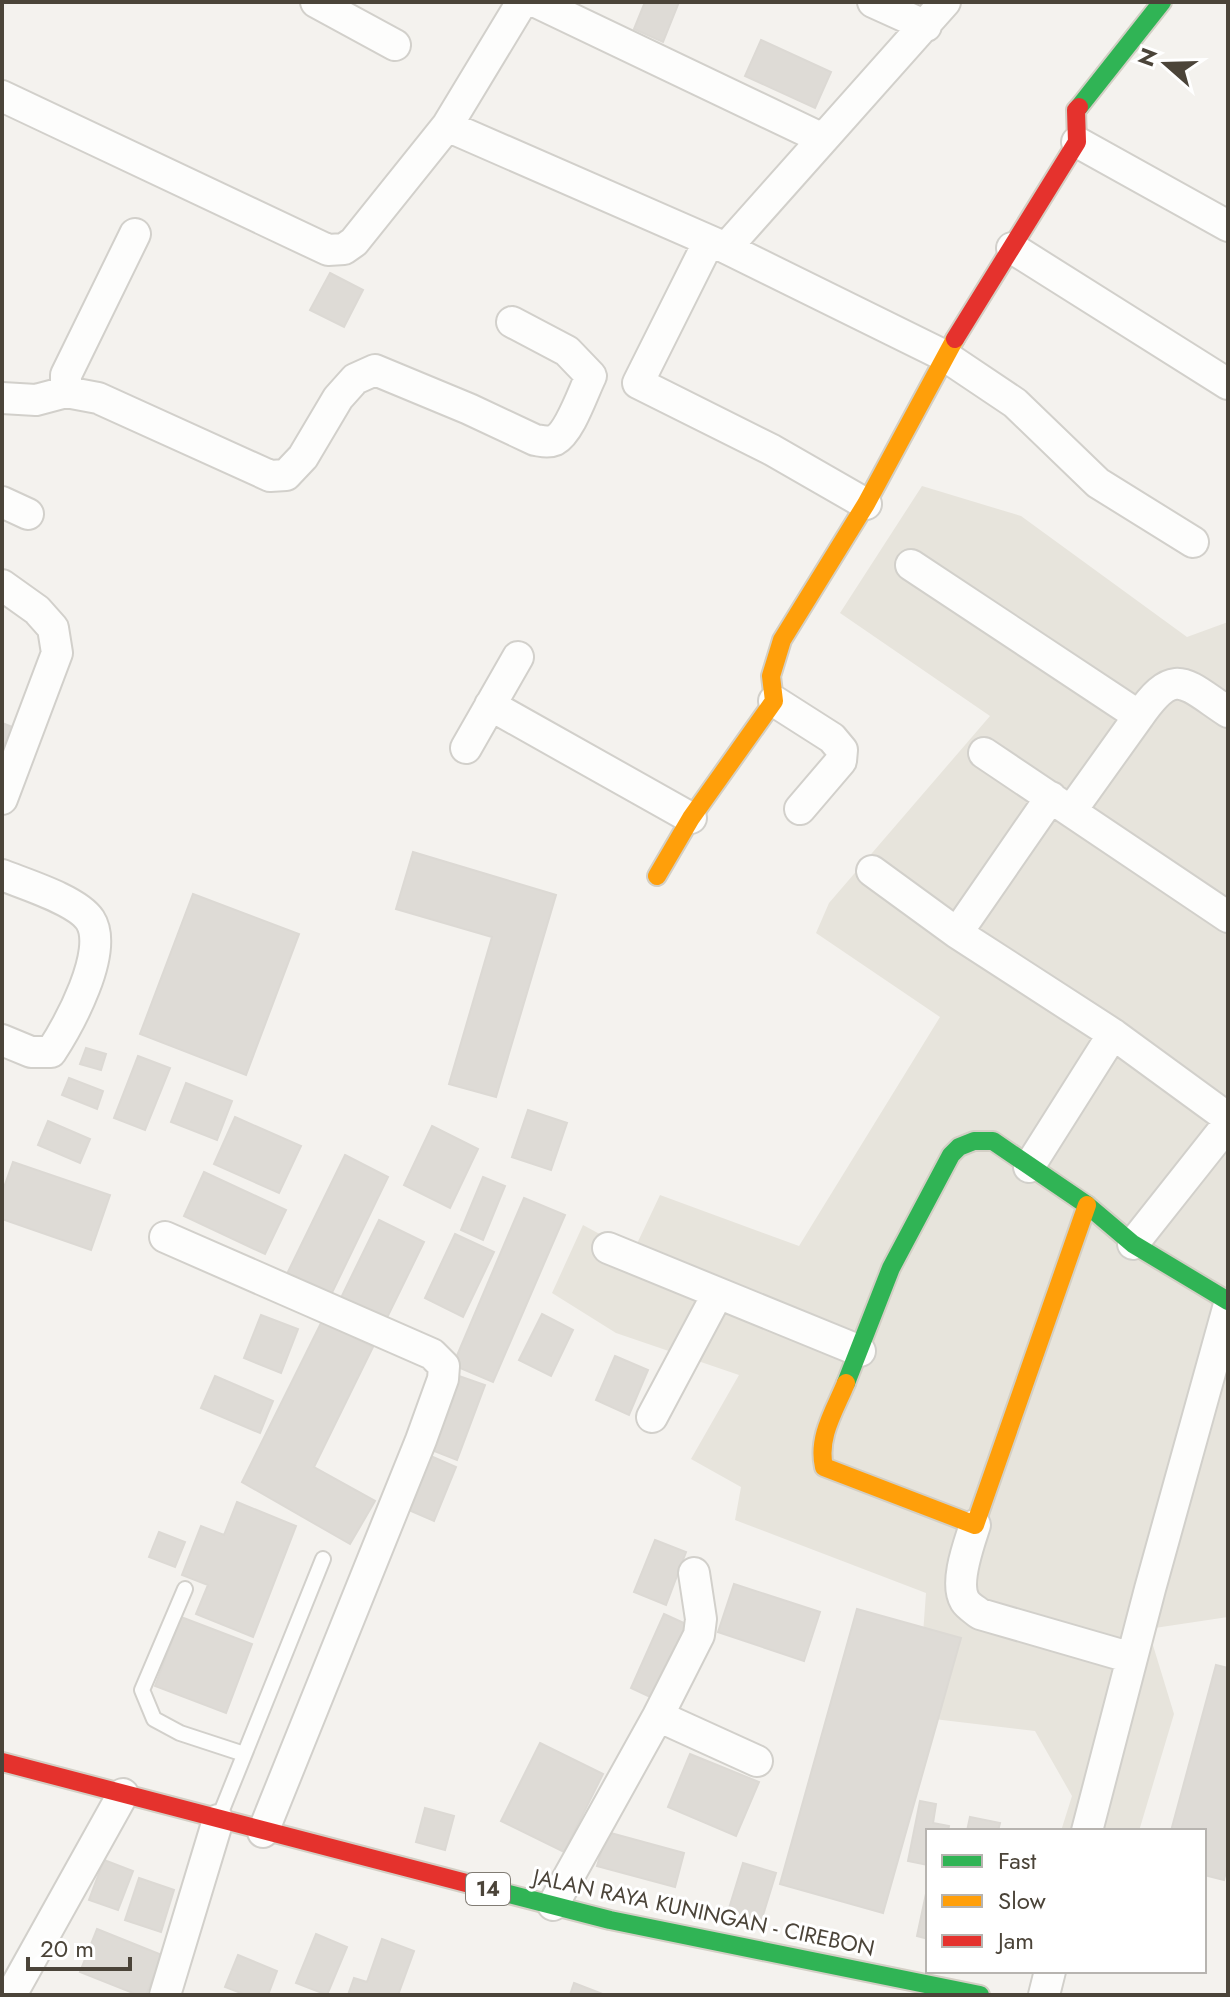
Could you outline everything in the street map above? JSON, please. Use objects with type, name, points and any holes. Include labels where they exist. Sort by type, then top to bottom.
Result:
[{"type":"main road","points":[[657,876],[691,818],[774,701],[771,676],[782,640],[866,504],[945,356],[1077,142],[1076,110],[1162,2]]},
{"type":"main road","points":[[1087,1205],[975,1525],[824,1467],[821,1455],[824,1434],[891,1268],[951,1155],[959,1147],[974,1141],[993,1141],[1087,1205],[1133,1244],[1228,1301]]},
{"type":"main road","name":"JALAN RAYA KUNINGAN - CIREBON","points":[[2,1762],[610,1920],[980,1995]]},
{"type":"street","points":[[316,2],[395,45]]},
{"type":"street","points":[[2,96],[328,250],[344,249],[354,242],[447,126],[522,2]]},
{"type":"street","points":[[536,2],[823,139]]},
{"type":"street","points":[[873,2],[926,26]]},
{"type":"street","points":[[866,504],[772,450],[638,383],[718,244],[823,139],[945,2]]},
{"type":"street","points":[[447,126],[718,244],[945,356],[1015,403],[1098,483],[1193,542]]},
{"type":"street","points":[[1077,142],[1228,226]]},
{"type":"street","points":[[66,392],[66,375],[135,234]]},
{"type":"street","points":[[1012,248],[1228,384]]},
{"type":"street","points":[[2,398],[36,400],[66,392],[98,398],[270,476],[286,475],[303,457],[338,398],[355,379],[375,370],[535,440],[547,442],[557,439],[566,428],[591,376],[567,351],[512,322]]},
{"type":"street","points":[[911,565],[1139,716]]},
{"type":"street","points":[[2,585],[37,610],[53,628],[57,653],[2,799]]},
{"type":"street","points":[[466,748],[518,657]]},
{"type":"street","points":[[957,933],[1061,804],[1161,688],[1174,682],[1186,685],[1228,712]]},
{"type":"street","points":[[774,701],[832,738],[842,750],[841,761],[800,809]]},
{"type":"street","points":[[490,705],[691,818]]},
{"type":"street","points":[[984,753],[1228,917]]},
{"type":"street","points":[[872,871],[957,933],[1113,1034],[1228,1121],[1133,1244]]},
{"type":"street","points":[[2,875],[82,913],[89,919],[94,932],[95,948],[90,970],[65,1030],[51,1052],[31,1052],[2,1040]]},
{"type":"street","points":[[1029,1167],[1113,1034]]},
{"type":"street","points":[[165,1237],[432,1354],[444,1366],[439,1391],[421,1440],[263,1832]]},
{"type":"street","points":[[608,1248],[860,1351]]},
{"type":"street","points":[[652,1417],[718,1293]]},
{"type":"street","points":[[1088,1829],[1228,1308]]},
{"type":"street","points":[[975,1525],[960,1589],[966,1603],[980,1614],[1132,1658]]},
{"type":"street","points":[[553,1905],[658,1716],[699,1635],[701,1619],[694,1573]]},
{"type":"street","points":[[658,1716],[757,1761]]},
{"type":"street","points":[[11,1995],[123,1794]]},
{"type":"street","points":[[165,1995],[218,1820]]},
{"type":"street","points":[[1044,1995],[1050,1973]]},
{"type":"lane","points":[[218,1820],[323,1559]]},
{"type":"lane","points":[[185,1589],[142,1690],[154,1719],[180,1733],[244,1754]]},
{"type":"shaded area","points":[[922,486],[1021,516],[1187,637],[1228,622],[1228,1617],[1148,1629],[1174,1714],[1140,1829],[1062,1829],[1072,1796],[1035,1731],[917,1717],[926,1593],[735,1520],[741,1487],[691,1459],[739,1375],[616,1333],[552,1293],[583,1225],[633,1252],[660,1195],[799,1246],[940,1017],[816,933],[829,903],[990,716],[840,613]]},
{"type":"building","points":[[645,2],[679,2],[663,42],[634,29]]},
{"type":"building","points":[[761,40],[831,72],[815,108],[745,76]]},
{"type":"building","points":[[330,273],[363,290],[344,327],[310,310]]},
{"type":"building","points":[[2,723],[15,728],[2,747]]},
{"type":"building","points":[[413,852],[556,895],[496,1097],[449,1084],[492,937],[396,909]]},
{"type":"building","points":[[193,894],[299,934],[246,1075],[140,1034]]},
{"type":"building","points":[[86,1048],[106,1054],[101,1070],[80,1064]]},
{"type":"building","points":[[138,1056],[170,1068],[145,1130],[114,1118]]},
{"type":"building","points":[[69,1078],[103,1091],[97,1109],[62,1095]]},
{"type":"building","points":[[186,1083],[232,1101],[217,1140],[171,1122]]},
{"type":"building","points":[[528,1110],[567,1123],[551,1170],[512,1157]]},
{"type":"building","points":[[235,1117],[301,1146],[279,1193],[214,1164]]},
{"type":"building","points":[[48,1121],[90,1139],[80,1163],[38,1145]]},
{"type":"building","points":[[432,1126],[478,1149],[450,1208],[404,1185]]},
{"type":"building","points":[[345,1155],[388,1177],[328,1301],[284,1280]]},
{"type":"building","points":[[13,1162],[110,1195],[91,1250],[2,1219],[2,1193]]},
{"type":"building","points":[[204,1172],[286,1210],[265,1254],[184,1216]]},
{"type":"building","points":[[483,1177],[505,1186],[483,1240],[461,1230]]},
{"type":"building","points":[[524,1198],[565,1215],[493,1382],[453,1365]]},
{"type":"building","points":[[379,1220],[424,1242],[381,1330],[336,1308]]},
{"type":"building","points":[[455,1234],[494,1252],[463,1317],[425,1298]]},
{"type":"building","points":[[542,1314],[573,1330],[551,1376],[519,1360]]},
{"type":"building","points":[[261,1315],[298,1329],[281,1373],[244,1358]]},
{"type":"building","points":[[322,1321],[373,1347],[314,1467],[375,1501],[350,1544],[242,1482]]},
{"type":"building","points":[[615,1356],[648,1370],[629,1415],[596,1400]]},
{"type":"building","points":[[456,1375],[485,1385],[457,1460],[429,1449]]},
{"type":"building","points":[[215,1376],[273,1401],[260,1433],[201,1408]]},
{"type":"building","points":[[426,1454],[456,1467],[434,1521],[404,1508]]},
{"type":"building","points":[[237,1502],[296,1526],[253,1637],[196,1614],[208,1585],[182,1575],[201,1526],[224,1535]]},
{"type":"building","points":[[159,1532],[185,1542],[175,1567],[149,1557]]},
{"type":"building","points":[[655,1540],[686,1552],[666,1605],[634,1592]]},
{"type":"building","points":[[734,1584],[820,1612],[804,1661],[718,1632]]},
{"type":"building","points":[[857,1609],[961,1638],[883,1913],[780,1884]]},
{"type":"building","points":[[664,1614],[697,1629],[663,1703],[631,1688]]},
{"type":"building","points":[[181,1617],[252,1644],[226,1713],[155,1686]]},
{"type":"building","points":[[1216,1665],[1228,1668],[1228,1863],[1224,1880],[1206,1876],[1206,1829],[1172,1829]]},
{"type":"building","points":[[540,1743],[603,1774],[564,1852],[501,1821]]},
{"type":"building","points":[[690,1754],[759,1782],[736,1836],[668,1807]]},
{"type":"building","points":[[920,1801],[936,1804],[933,1823],[949,1826],[948,1829],[926,1829],[926,1865],[908,1861]]},
{"type":"building","points":[[425,1808],[454,1816],[445,1850],[416,1842]]},
{"type":"building","points":[[970,1817],[1000,1823],[998,1829],[967,1829]]},
{"type":"building","points":[[607,1832],[684,1853],[675,1887],[597,1866]]},
{"type":"building","points":[[104,1860],[133,1871],[118,1910],[89,1900]]},
{"type":"building","points":[[743,1863],[776,1873],[759,1928],[726,1918]]},
{"type":"building","points":[[139,1878],[174,1890],[161,1932],[125,1920]]},
{"type":"building","points":[[926,1894],[926,1938],[917,1936]]},
{"type":"building","points":[[97,1929],[162,1955],[146,1995],[138,1995],[80,1972]]},
{"type":"building","points":[[316,1934],[347,1947],[327,1995],[296,1983]]},
{"type":"building","points":[[382,1939],[414,1951],[398,1995],[348,1995],[354,1978],[367,1982]]},
{"type":"building","points":[[238,1955],[277,1971],[268,1995],[246,1995],[225,1987]]},
{"type":"building","points":[[574,1983],[605,1995],[570,1995]]},
{"type":"traffic: fast","points":[[1079,107],[1162,2]]},
{"type":"traffic: fast","points":[[846,1383],[891,1268],[951,1155],[959,1147],[974,1141],[993,1141],[1087,1205],[1133,1244],[1228,1301]]},
{"type":"traffic: fast","points":[[470,1884],[610,1920],[980,1995]]},
{"type":"traffic: slow","points":[[657,876],[691,818],[774,701],[771,676],[782,640],[866,504],[955,339]]},
{"type":"traffic: slow","points":[[846,1383],[825,1434],[824,1467],[975,1525],[1087,1205]]},
{"type":"traffic: jam","points":[[955,339],[1077,142],[1076,110],[1079,107]]},
{"type":"traffic: jam","points":[[2,1762],[470,1884]]}]
